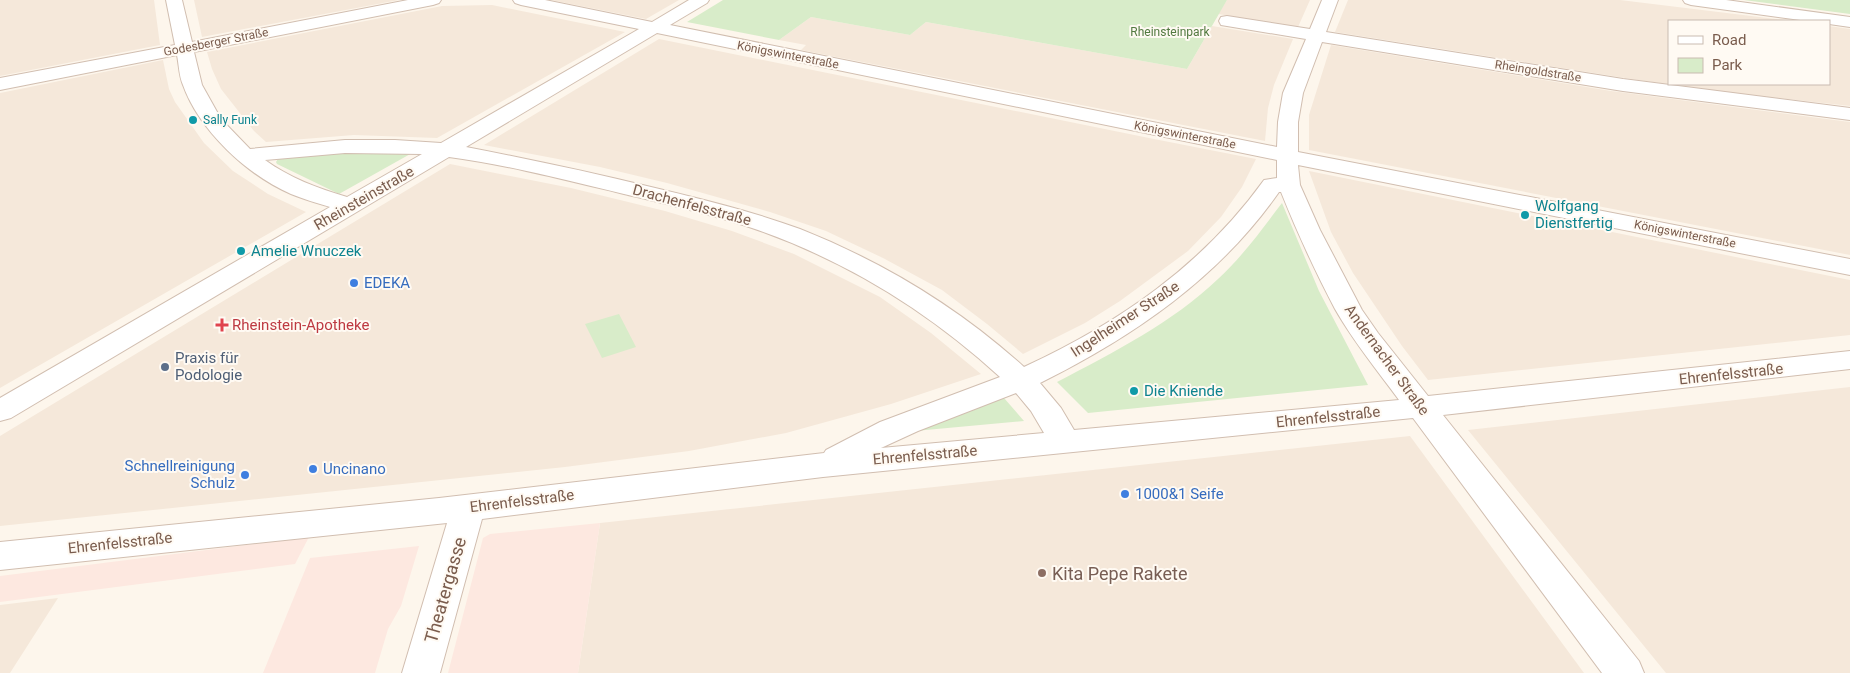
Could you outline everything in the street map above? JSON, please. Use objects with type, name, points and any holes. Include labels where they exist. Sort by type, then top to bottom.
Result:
[{"type":"street","points":[[174,0],[192,85],[212,122],[245,156],[273,176],[299,189],[350,206]]},
{"type":"street","name":"Godesberger Straße","points":[[0,84],[433,0]]},
{"type":"street","name":"Königswinterstraße","points":[[521,0],[1287,156],[1850,267]]},
{"type":"street","name":"Rheinsteinstraße","points":[[0,411],[701,0]]},
{"type":"street","name":"Andernacher Straße","points":[[1330,0],[1292,93],[1288,122],[1288,185],[1308,230],[1349,310],[1420,408],[1625,673]]},
{"type":"street","points":[[1691,0],[1850,22]]},
{"type":"street","name":"Rheingoldstraße","points":[[1227,21],[1623,85],[1850,114]]},
{"type":"street","name":"Drachenfelsstraße","points":[[245,156],[309,148],[353,146],[446,150],[572,174],[705,207],[760,223],[853,261],[920,301],[967,333],[1021,380],[1056,422],[1064,442]]},
{"type":"street","name":"Ingelheimer Straße","points":[[823,465],[890,431],[1021,380],[1085,348],[1138,314],[1193,274],[1231,238],[1263,201],[1272,185],[1288,185]]},
{"type":"street","name":"Ehrenfelsstraße","points":[[0,556],[468,507],[823,465],[1420,408],[1850,360]]},
{"type":"street","name":"Theatergasse","points":[[421,673],[468,507]]},
{"type":"shaded area","points":[[0,0],[154,0],[160,45],[0,76]]},
{"type":"shaded area","points":[[194,0],[399,0],[202,37]]},
{"type":"shaded area","points":[[551,0],[679,0],[646,19]]},
{"type":"shaded area","points":[[1227,0],[1310,0],[1298,27],[1218,14]]},
{"type":"shaded area","points":[[1348,0],[1620,0],[1785,20],[1668,20],[1668,84],[1335,32]]},
{"type":"shaded area","points":[[492,5],[625,32],[437,138],[354,135],[266,142],[254,131],[221,89],[207,52],[442,6]]},
{"type":"shaded area","points":[[811,17],[910,35],[926,22],[1187,69],[1212,26],[1293,39],[1274,85],[1268,108],[1265,141],[801,50],[806,45],[779,40]]},
{"type":"shaded area","points":[[1830,26],[1850,29],[1850,106],[1676,85],[1830,85]]},
{"type":"shaded area","points":[[659,39],[1256,159],[1242,187],[1221,217],[1188,251],[1120,301],[1085,323],[1023,354],[942,290],[883,258],[826,231],[770,212],[667,183],[600,167],[484,145]]},
{"type":"shaded area","points":[[1331,45],[1611,91],[1850,122],[1850,255],[1309,150],[1309,115]]},
{"type":"shaded area","points":[[163,60],[169,89],[175,102],[204,143],[233,171],[268,194],[306,212],[0,388],[0,93]]},
{"type":"shaded area","points":[[450,164],[571,188],[665,211],[732,231],[794,254],[880,297],[931,333],[981,374],[891,404],[786,433],[689,451],[565,467],[0,526],[0,436]]},
{"type":"shaded area","points":[[1309,171],[1850,280],[1850,335],[1428,380],[1402,346],[1353,273],[1331,232]]},
{"type":"shaded area","points":[[1850,387],[1850,673],[1666,673],[1468,430]]},
{"type":"shaded area","points":[[1410,436],[1584,673],[578,673],[600,523]]},
{"type":"shaded area","points":[[600,523],[578,673],[448,673],[483,538],[490,534]]},
{"type":"shaded area","points":[[309,537],[295,564],[0,602],[0,576]]},
{"type":"shaded area","points":[[419,546],[401,606],[388,629],[375,673],[263,673],[310,558]]},
{"type":"shaded area","points":[[58,598],[10,673],[0,673],[0,605]]},
{"type":"green space","name":"Rheinsteinpark","points":[[723,0],[1227,0],[1187,69],[926,22],[910,35],[811,17],[779,40],[687,22]]},
{"type":"green space","points":[[1744,0],[1850,0],[1850,14]]},
{"type":"green space","points":[[312,152],[412,153],[339,194],[276,162],[279,157]]},
{"type":"green space","points":[[1282,203],[1319,291],[1368,385],[1088,413],[1057,382],[1142,336],[1200,295],[1236,261]]},
{"type":"green space","points":[[619,314],[636,347],[602,358],[585,324]]},
{"type":"green space","points":[[1004,398],[1024,421],[915,431]]},
{"type":"place","name":"Sally Funk","points":[[193,120]]},
{"type":"place","name":"Wolfgang Dienstfertig","points":[[1525,215]]},
{"type":"place","name":"Amelie Wnuczek","points":[[241,251]]},
{"type":"place","name":"EDEKA","points":[[354,283]]},
{"type":"place","name":"Rheinstein-Apotheke","points":[[222,325]]},
{"type":"place","name":"Praxis für Podologie","points":[[165,367]]},
{"type":"place","name":"Die Kniende","points":[[1134,391]]},
{"type":"place","name":"Uncinano","points":[[313,469]]},
{"type":"place","name":"Schnellreinigung Schulz","points":[[245,475]]},
{"type":"place","name":"1000&1 Seife","points":[[1125,494]]},
{"type":"place","name":"Kita Pepe Rakete","points":[[1042,573]]}]
